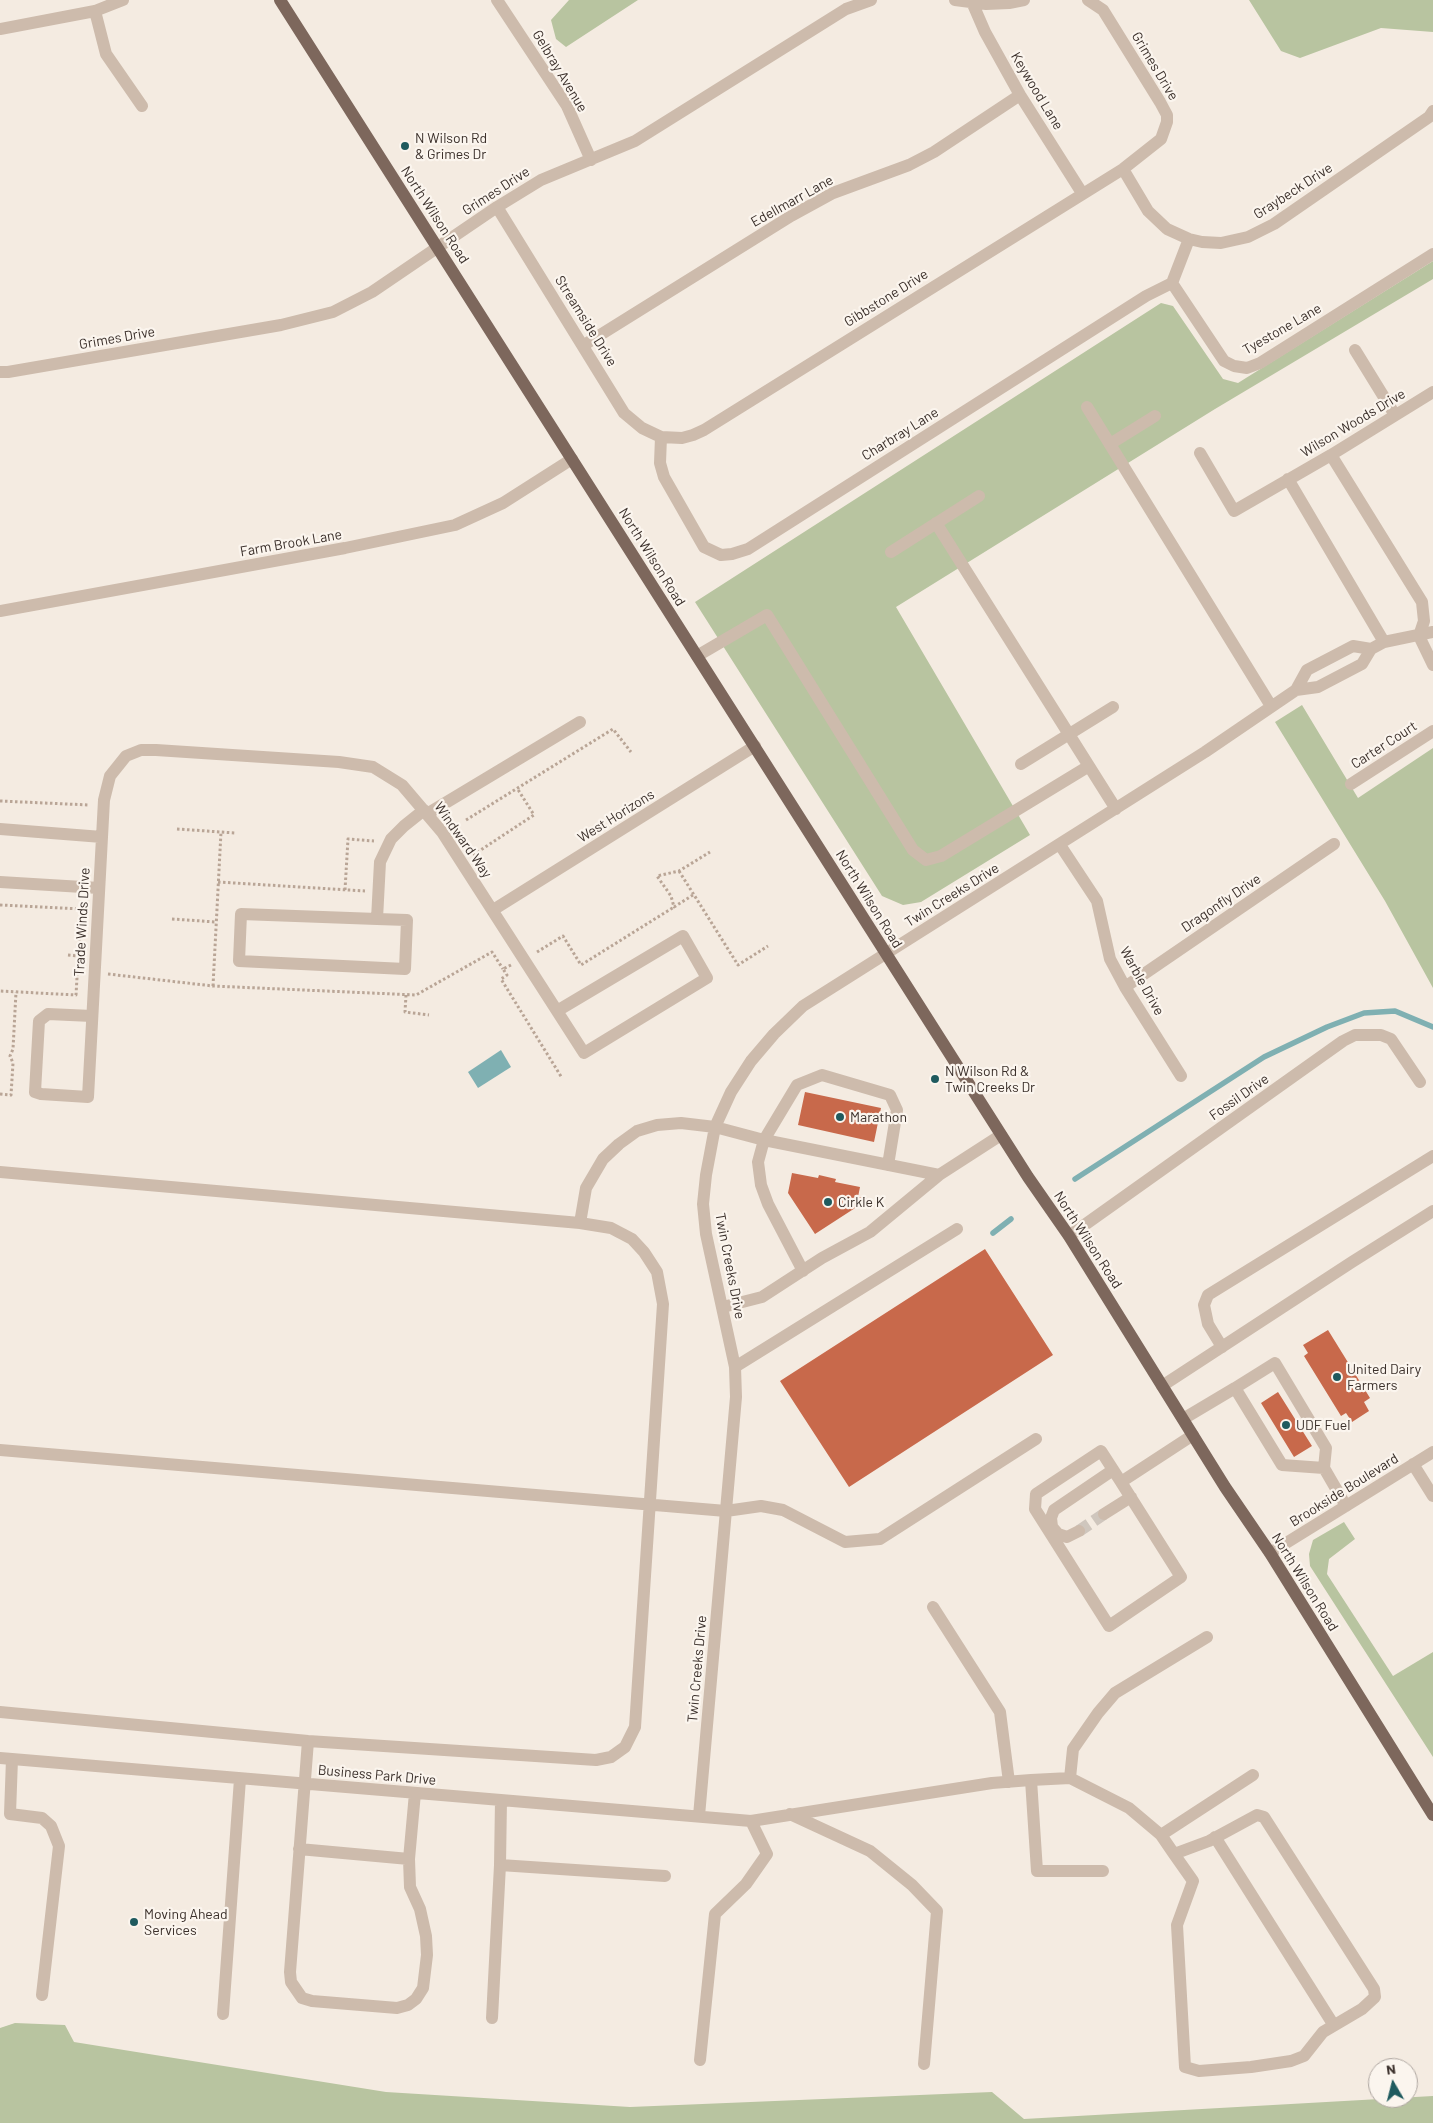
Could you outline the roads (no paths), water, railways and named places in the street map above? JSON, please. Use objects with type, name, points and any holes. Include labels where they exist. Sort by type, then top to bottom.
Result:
[{"type":"main road","name":"North Wilson Road","points":[[280,0],[1001,1135],[1069,1236],[1433,1815]]},
{"type":"street","points":[[0,30],[94,11],[123,0]]},
{"type":"street","name":"Gelbray Avenue","points":[[497,0],[567,106],[591,160]]},
{"type":"street","name":"Grimes Drive","points":[[0,372],[18,371],[281,325],[332,312],[372,292],[497,207],[541,180],[635,141],[846,9],[871,0]]},
{"type":"street","points":[[955,0],[1009,3],[1024,0]]},
{"type":"street","name":"Grimes Drive","points":[[1088,0],[1103,10],[1156,94],[1166,115],[1165,130],[1161,139],[1123,169]]},
{"type":"street","name":"Keywood Lane","points":[[972,2],[985,32],[1020,95],[1082,193]]},
{"type":"street","points":[[94,11],[106,54],[142,106]]},
{"type":"street","name":"Edellmarr Lane","points":[[584,345],[791,216],[833,193],[917,161],[998,112],[1020,95]]},
{"type":"street","name":"Graybeck Drive","points":[[1123,169],[1148,212],[1167,229],[1189,239],[1221,243],[1248,237],[1265,228],[1429,118],[1433,111]]},
{"type":"street","name":"Gibbstone Drive","points":[[661,437],[682,438],[704,430],[1123,169]]},
{"type":"street","name":"Streamside Drive","points":[[497,207],[584,345],[624,413],[642,428],[661,437]]},
{"type":"street","points":[[1172,283],[1189,239]]},
{"type":"street","name":"Tyestone Lane","points":[[1172,283],[1224,361],[1234,366],[1246,368],[1260,363],[1433,254]]},
{"type":"street","name":"Charbray Lane","points":[[661,437],[660,462],[664,477],[704,547],[721,555],[732,554],[748,549],[1146,296],[1172,283]]},
{"type":"street","points":[[1355,350],[1395,415]]},
{"type":"street","name":"Wilson Woods Drive","points":[[1200,453],[1234,511],[1331,455],[1395,415],[1432,396]]},
{"type":"street","points":[[1087,407],[1271,706]]},
{"type":"street","points":[[1110,444],[1155,416]]},
{"type":"street","points":[[1331,455],[1422,602],[1424,621],[1419,636],[1433,665]]},
{"type":"street","name":"Farm Brook Lane","points":[[0,611],[345,548],[455,525],[503,504],[572,459]]},
{"type":"street","points":[[1288,479],[1384,642]]},
{"type":"street","points":[[891,552],[979,496]]},
{"type":"street","points":[[936,523],[1116,809]]},
{"type":"street","points":[[697,656],[767,615],[913,850],[926,860],[941,856],[1089,766]]},
{"type":"street","name":"Twin Creeks Drive","points":[[1296,690],[1308,670],[1353,646],[1371,648],[1384,642],[1433,632]]},
{"type":"street","name":"Twin Creeks Drive","points":[[699,1816],[736,1397],[735,1367],[706,1234],[703,1204],[706,1175],[715,1127],[731,1092],[751,1061],[774,1034],[803,1006],[1060,845],[1296,690],[1318,687],[1362,664],[1371,648]]},
{"type":"street","points":[[1021,764],[1113,707]]},
{"type":"street","points":[[377,919],[380,862],[385,849],[404,826],[580,722]]},
{"type":"street","name":"Carter Court","points":[[1351,784],[1433,731]]},
{"type":"street","name":"West Horizons","points":[[493,910],[755,746]]},
{"type":"street","name":"Windward Way","points":[[126,756],[140,750],[156,750],[339,762],[373,767],[402,785],[442,832],[584,1053],[707,978],[682,936],[558,1012]]},
{"type":"street","name":"Trade Winds Drive","points":[[92,1016],[48,1014],[39,1021],[35,1092],[88,1097],[104,800],[110,776],[126,756]]},
{"type":"street","points":[[0,829],[102,838]]},
{"type":"street","name":"Dragonfly Drive","points":[[1125,986],[1334,844]]},
{"type":"street","name":"Warble Drive","points":[[1060,845],[1097,901],[1110,959],[1181,1076]]},
{"type":"street","points":[[0,882],[99,888]]},
{"type":"street","points":[[241,914],[377,919],[407,920],[405,969],[239,961],[241,914]]},
{"type":"street","name":"Fossil Drive","points":[[1069,1236],[1343,1041],[1355,1035],[1380,1035],[1391,1039],[1420,1082]]},
{"type":"street","points":[[803,1271],[768,1204],[761,1186],[758,1162],[764,1140],[797,1085],[822,1075],[890,1094],[897,1110],[888,1165]]},
{"type":"street","points":[[580,1223],[586,1188],[594,1171],[603,1159],[637,1131],[657,1124],[681,1123],[715,1127],[764,1140],[940,1176]]},
{"type":"street","points":[[723,1307],[762,1297],[870,1232],[940,1176],[1001,1135]]},
{"type":"street","points":[[1222,1347],[1208,1324],[1204,1305],[1208,1295],[1433,1156]]},
{"type":"street","points":[[0,1172],[580,1223],[611,1228],[632,1239],[644,1252],[657,1272],[663,1304],[635,1727],[624,1747],[618,1752],[596,1760],[308,1741],[0,1712]]},
{"type":"street","points":[[1162,1386],[1433,1211]]},
{"type":"street","points":[[735,1367],[957,1229]]},
{"type":"street","points":[[1183,1419],[1275,1363],[1326,1448],[1324,1468],[1346,1506]]},
{"type":"street","points":[[1236,1388],[1282,1464],[1324,1468]]},
{"type":"street","points":[[1121,1482],[1193,1435]]},
{"type":"street","points":[[0,1450],[726,1511],[761,1506],[783,1510],[845,1542],[880,1539],[1036,1439]]},
{"type":"street","points":[[1101,1451],[1121,1482],[1180,1578],[1109,1626],[1035,1509],[1035,1502],[1036,1494],[1101,1451]]},
{"type":"street","name":"Brookside Boulevard","points":[[1270,1553],[1433,1452]]},
{"type":"street","points":[[1413,1464],[1433,1496]]},
{"type":"street","points":[[1079,1531],[1067,1537],[1058,1534],[1052,1527],[1051,1518],[1054,1510],[1113,1470]]},
{"type":"street","points":[[1104,1514],[1130,1497]]},
{"type":"street","points":[[933,1607],[1000,1712],[1009,1782]]},
{"type":"street","points":[[1174,1854],[1215,1837],[1257,1815],[1264,1817],[1374,1990],[1375,1997],[1362,2008],[1333,2024],[1323,2032],[1304,2056],[1291,2061],[1200,2071],[1185,2067],[1177,1925],[1193,1881],[1174,1854],[1161,1835],[1129,1808],[1070,1778],[1073,1749],[1098,1712],[1115,1693],[1207,1637]]},
{"type":"street","points":[[308,1741],[290,1972],[291,1982],[302,1998],[312,2001],[397,2008],[408,2005],[416,1999],[423,1988],[427,1955],[426,1936],[420,1910],[410,1887],[409,1859],[415,1793]]},
{"type":"street","points":[[6,1758],[5,1813],[42,1818],[51,1826],[59,1846],[42,1995]]},
{"type":"street","name":"Business Park Drive","points":[[6,1758],[751,1821],[1009,1782],[1070,1778]]},
{"type":"street","points":[[1161,1835],[1253,1775]]},
{"type":"street","points":[[223,2014],[240,1779]]},
{"type":"street","points":[[1031,1780],[1037,1871],[1104,1871]]},
{"type":"street","points":[[492,2018],[500,1865],[501,1800]]},
{"type":"street","points":[[790,1814],[870,1851],[912,1885],[937,1911],[924,2064]]},
{"type":"street","points":[[700,2060],[715,1914],[746,1884],[767,1854],[751,1821]]},
{"type":"street","points":[[1215,1837],[1333,2024]]},
{"type":"street","points":[[299,1849],[409,1859]]},
{"type":"street","points":[[500,1865],[665,1876]]},
{"type":"water","points":[[501,1050],[511,1067],[478,1088],[468,1072]]},
{"type":"waterway","points":[[1075,1179],[1264,1057],[1327,1027],[1364,1013],[1395,1011],[1433,1027]]},
{"type":"waterway","points":[[993,1233],[1011,1219]]},
{"type":"tunnel","points":[[1079,1531],[1104,1514]]},
{"type":"place","name":"N Wilson Rd & Grimes Dr","points":[[405,146]]},
{"type":"place","name":"N Wilson Rd & Twin Creeks Dr","points":[[935,1079]]},
{"type":"place","name":"Marathon","points":[[840,1117]]},
{"type":"place","name":"Cirkle K","points":[[828,1202]]},
{"type":"place","name":"United Dairy Farmers","points":[[1337,1377]]},
{"type":"place","name":"UDF Fuel","points":[[1286,1425]]},
{"type":"place","name":"Moving Ahead Services","points":[[134,1922]]}]
